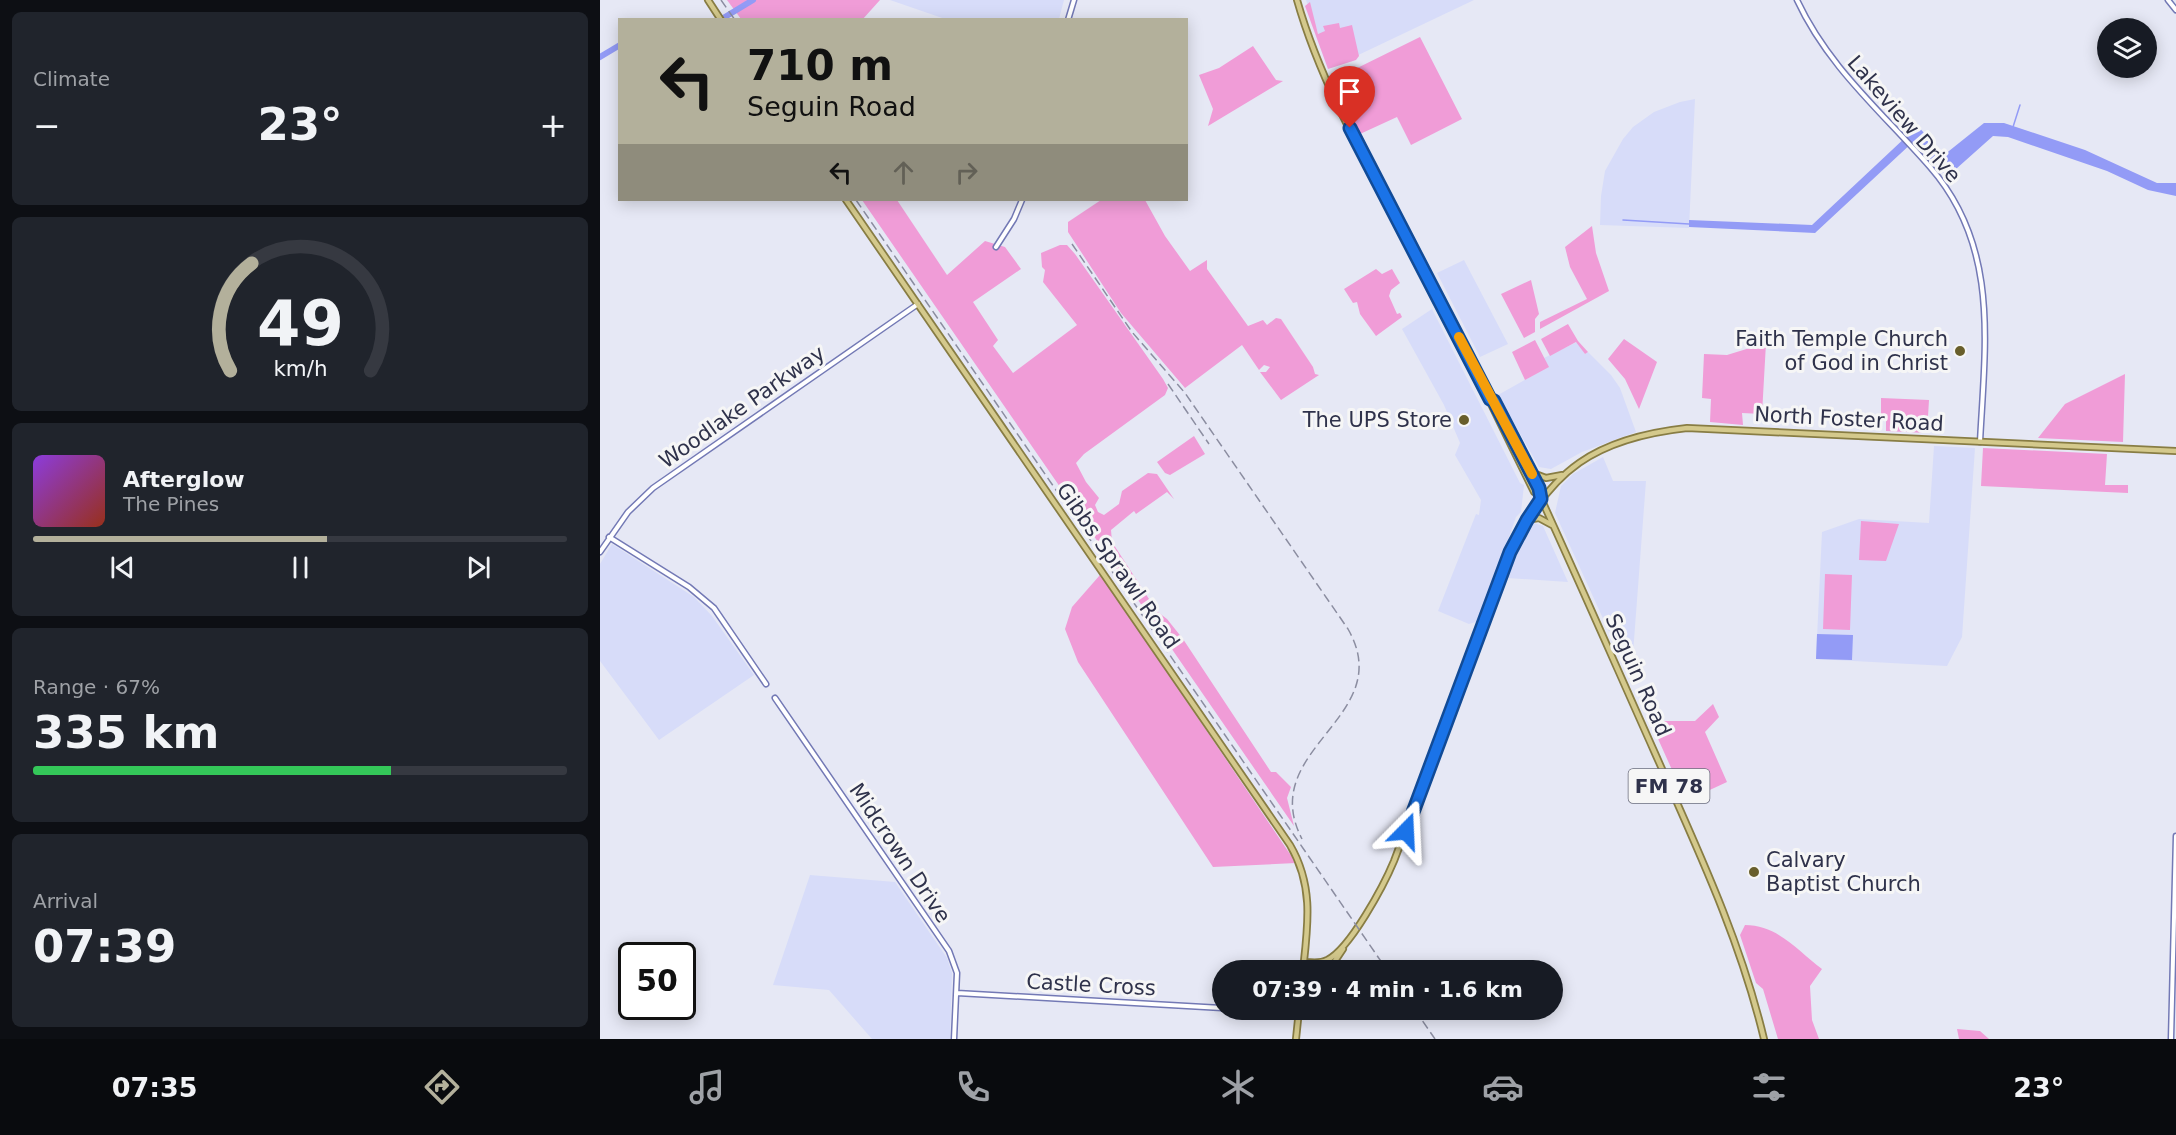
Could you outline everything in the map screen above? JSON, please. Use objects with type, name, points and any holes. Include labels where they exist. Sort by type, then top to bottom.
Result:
[{"type":"main road","points":[[708,0],[720,18]]},
{"type":"main road","name":"Seguin Road","points":[[1297,0],[1314,50],[1337,102],[1490,399],[1494,401],[1539,488],[1540,497],[1722,904],[1746,971],[1764,1039]]},
{"type":"main road","name":"Gibbs Sprawl Road","points":[[847,201],[1297,856],[1305,879],[1309,906],[1304,960]]},
{"type":"main road","name":"Seguin Road","points":[[1490,399],[1489,403],[1534,492],[1540,497]]},
{"type":"main road","name":"North Foster Road","points":[[1351,933],[1380,891],[1394,861],[1510,552],[1540,497],[1581,460],[1615,444],[1642,435],[1687,428],[2176,452]]},
{"type":"main road","points":[[1530,471],[1541,478],[1562,475]]},
{"type":"main road","points":[[1527,520],[1541,519],[1553,525]]},
{"type":"main road","points":[[1326,960],[1351,933]]},
{"type":"main road","points":[[1335,960],[1351,933]]},
{"type":"main road","points":[[1296,1039],[1299,1020]]},
{"type":"street","points":[[1069,18],[1074,0]]},
{"type":"street","name":"Lakeview Drive","points":[[1797,0],[1810,27],[1836,64],[1910,146],[1952,197],[1966,225],[1978,261],[1985,315],[1980,442]]},
{"type":"street","points":[[2168,0],[2176,10]]},
{"type":"street","points":[[996,247],[1014,219],[1022,201]]},
{"type":"street","name":"Woodlake Parkway","points":[[600,552],[609,537],[639,500],[671,474],[918,304]]},
{"type":"street","points":[[609,537],[689,587],[712,608],[766,684]]},
{"type":"street","name":"Midcrown Drive","points":[[775,698],[949,951],[956,968],[954,1039]]},
{"type":"street","points":[[2171,1039],[2176,836]]},
{"type":"street","name":"Castle Cross","points":[[957,993],[1212,1007]]},
{"type":"shaded area","points":[[727,0],[880,0],[864,18],[740,18]]},
{"type":"shaded area","points":[[890,0],[1064,0],[1059,18],[942,18]]},
{"type":"shaded area","points":[[1306,0],[1474,0],[1331,68]]},
{"type":"shaded area","points":[[1310,2],[1318,34],[1325,31],[1323,26],[1339,23],[1340,28],[1352,25],[1359,56],[1356,60],[1328,69],[1305,6]]},
{"type":"shaded area","points":[[1420,37],[1462,119],[1411,145],[1397,117],[1360,134],[1335,82],[1337,78]]},
{"type":"shaded area","points":[[1253,46],[1276,80],[1283,81],[1208,126],[1213,109],[1199,75],[1219,68]]},
{"type":"shaded area","points":[[1695,99],[1689,228],[1600,225],[1605,171],[1623,139],[1633,127],[1654,112]]},
{"type":"shaded area","points":[[863,201],[898,201],[947,275],[985,241],[1005,247],[1021,269],[973,302],[998,340],[993,346],[1013,373],[1077,325],[1043,282],[1045,270],[1042,267],[1041,253],[1060,245],[1067,245],[1163,379],[1168,388],[1165,395],[1084,454],[1076,463],[1086,482],[1099,498],[1095,505],[1098,512],[1104,515],[1119,504],[1122,491],[1148,473],[1157,474],[1174,499],[1167,492],[1136,514],[1134,511],[1111,530],[1112,542],[1149,599],[1150,606],[1167,619],[1183,639],[1271,772],[1276,772],[1291,787],[1287,798],[1294,826]]},
{"type":"shaded area","points":[[1100,201],[1146,201],[1165,236],[1190,271],[1207,260],[1207,269],[1248,326],[1263,320],[1267,325],[1276,318],[1281,319],[1313,367],[1315,374],[1319,375],[1281,400],[1260,372],[1266,372],[1270,367],[1264,365],[1259,370],[1242,345],[1185,388],[1121,313],[1068,232],[1068,222]]},
{"type":"shaded area","points":[[1592,226],[1596,253],[1609,291],[1540,329],[1540,322],[1587,299],[1570,267],[1565,247]]},
{"type":"shaded area","points":[[1464,260],[1508,344],[1480,357],[1437,273]]},
{"type":"shaded area","points":[[1376,269],[1382,274],[1392,269],[1400,283],[1391,290],[1389,296],[1397,314],[1400,313],[1402,317],[1376,336],[1360,314],[1357,302],[1353,303],[1344,289]]},
{"type":"shaded area","points":[[1531,280],[1539,314],[1535,319],[1535,332],[1524,338],[1501,294]]},
{"type":"shaded area","points":[[1432,309],[1520,483],[1524,485],[1521,512],[1516,517],[1479,621],[1469,624],[1438,611],[1476,514],[1479,515],[1481,500],[1455,455],[1460,443],[1444,405],[1402,329]]},
{"type":"shaded area","points":[[1568,324],[1588,352],[1585,354],[1576,342],[1550,356],[1541,339]]},
{"type":"shaded area","points":[[1624,339],[1657,362],[1639,409],[1625,379],[1608,359]]},
{"type":"shaded area","points":[[1535,340],[1549,367],[1525,380],[1512,352]]},
{"type":"shaded area","points":[[1577,342],[1585,354],[1588,352],[1611,375],[1620,388],[1636,432],[1582,452],[1551,469],[1539,467],[1498,395],[1548,367],[1544,358]]},
{"type":"shaded area","points":[[1766,343],[1762,414],[1742,413],[1743,425],[1710,422],[1711,399],[1702,398],[1704,354],[1727,355]]},
{"type":"shaded area","points":[[2125,374],[2123,442],[2038,438],[2065,404]]},
{"type":"shaded area","points":[[1881,398],[1929,400],[1927,433],[1886,431],[1886,420],[1881,415]]},
{"type":"shaded area","points":[[1194,436],[1205,454],[1170,475],[1165,473],[1157,462]]},
{"type":"shaded area","points":[[1934,446],[1975,448],[1962,637],[1947,666],[1816,659],[1822,532],[1859,519],[1929,523]]},
{"type":"shaded area","points":[[1983,448],[2107,454],[2105,485],[2128,485],[2128,493],[1981,486]]},
{"type":"shaded area","points":[[1603,457],[1613,481],[1646,481],[1631,680],[1555,513],[1561,486],[1573,474]]},
{"type":"shaded area","points":[[1861,521],[1899,524],[1886,561],[1859,560]]},
{"type":"shaded area","points":[[1534,523],[1543,526],[1568,582],[1507,578],[1528,527]]},
{"type":"shaded area","points":[[612,544],[694,597],[712,616],[754,675],[659,740],[600,661],[600,564]]},
{"type":"shaded area","points":[[1825,574],[1852,575],[1850,630],[1823,629]]},
{"type":"shaded area","points":[[1100,575],[1296,863],[1213,867],[1078,662],[1065,629],[1072,607]]},
{"type":"shaded area","points":[[1713,704],[1719,717],[1705,732],[1727,782],[1686,801],[1650,721],[1695,721]]},
{"type":"shaded area","points":[[810,875],[895,882],[947,958],[952,973],[950,1039],[872,1039],[829,990],[773,985]]},
{"type":"shaded area","points":[[1745,925],[1768,929],[1778,934],[1822,969],[1810,986],[1812,1020],[1819,1039],[1778,1039],[1763,989],[1756,983],[1740,935]]},
{"type":"shaded area","points":[[1957,1029],[1980,1031],[1989,1039],[1959,1039]]},
{"type":"water","points":[[1915,123],[1944,155],[1984,123],[2004,123],[2085,150],[2157,183],[2176,183],[2176,196],[2148,190],[2107,171],[2008,137],[1993,136],[1947,177],[1914,141],[1815,233],[1689,227],[1689,220],[1812,225],[1908,135],[1906,132]]},
{"type":"water","points":[[1817,634],[1853,635],[1852,660],[1816,659]]},
{"type":"waterway","points":[[723,18],[753,0]]},
{"type":"waterway","points":[[600,57],[618,46]]},
{"type":"waterway","points":[[2013,127],[2020,105]]},
{"type":"waterway","points":[[1623,220],[1689,224]]},
{"type":"railway","points":[[721,0],[734,18]]},
{"type":"railway","points":[[857,201],[1380,960]]},
{"type":"railway","points":[[1072,244],[1132,332],[1185,393],[1348,629],[1359,660],[1356,687],[1343,711],[1309,756],[1297,780],[1293,808],[1302,839]]},
{"type":"railway","points":[[1168,384],[1209,444]]},
{"type":"railway","points":[[1422,1020],[1435,1039]]},
{"type":"slow traffic","points":[[1459,337],[1532,474]]},
{"type":"place","name":"Faith Temple Church of God in Christ","points":[[1960,351]]},
{"type":"place","name":"The UPS Store","points":[[1464,420]]},
{"type":"place","name":"Calvary Baptist Church","points":[[1754,872]]},
{"type":"route","points":[[1350,128],[1490,399],[1494,401],[1520,448],[1539,488],[1541,499],[1520,531],[1510,552],[1406,831]]}]
